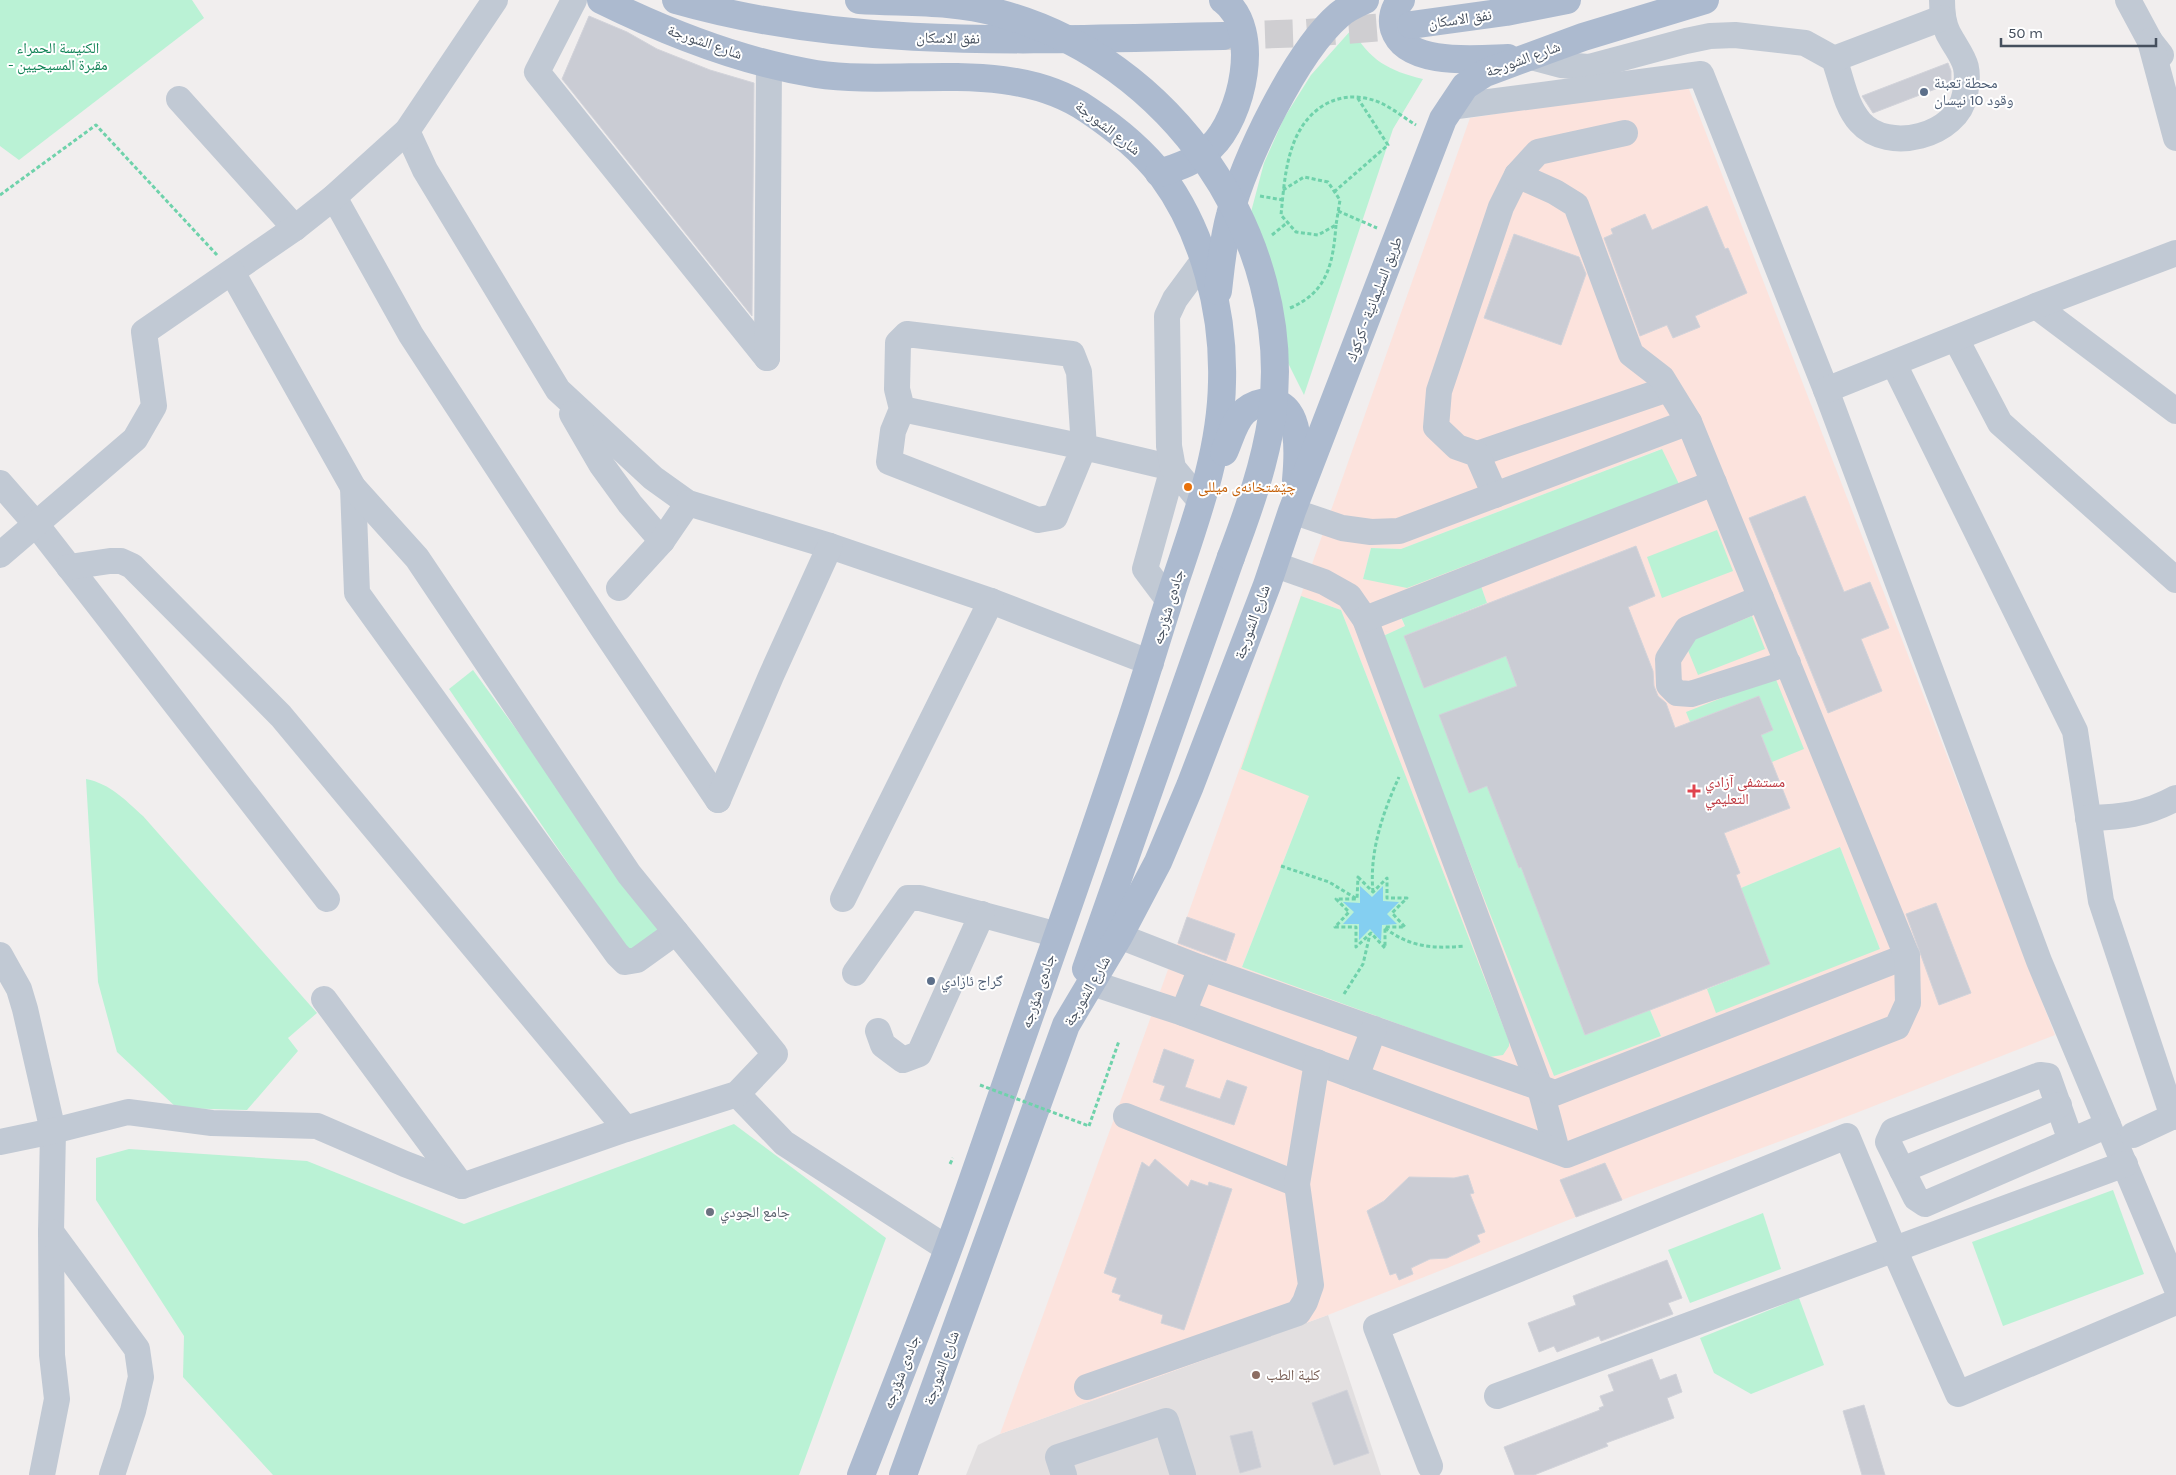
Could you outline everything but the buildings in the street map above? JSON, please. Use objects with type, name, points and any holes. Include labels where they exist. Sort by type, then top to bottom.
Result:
[{"type":"main road","name":"شارع الشورجة","points":[[601,0],[695,40],[769,64],[841,77],[981,79],[1039,87],[1068,97],[1133,144],[1160,173],[1181,207],[1204,261],[1216,315],[1222,355],[1221,403],[1213,457],[1201,502]]},
{"type":"main road","name":"نفق الاسكان","points":[[676,0],[734,15],[781,24],[879,35],[973,39],[1223,36]]},
{"type":"main road","points":[[859,0],[959,4],[998,13],[1046,31],[1088,51],[1126,76],[1170,116],[1204,157],[1229,198],[1255,255],[1266,294],[1272,338],[1273,393],[1268,435],[1247,514],[1066,1025]]},
{"type":"main road","points":[[1160,173],[1185,164],[1205,152],[1218,139],[1234,112],[1244,68],[1244,43],[1237,14],[1223,0]]},
{"type":"main road","points":[[1216,315],[1221,258],[1230,214],[1258,142],[1282,95],[1315,43],[1338,16],[1348,8],[1365,0]]},
{"type":"main road","points":[[1401,0],[1394,12],[1394,28],[1399,39],[1418,52],[1457,59],[1531,57]]},
{"type":"main road","name":"نفق الاسكان","points":[[1411,25],[1499,14],[1567,0]]},
{"type":"main road","name":"شارع الشورجة","points":[[1457,97],[1485,73],[1583,37],[1705,0]]},
{"type":"main road","name":"طريق السليمانية - كركوك","points":[[1291,513],[1435,137],[1457,97]]},
{"type":"main road","points":[[1201,502],[1240,417],[1246,410],[1255,405],[1265,402],[1275,403],[1289,415],[1298,443],[1291,513]]},
{"type":"main road","name":"جادەی شۆرجە","points":[[861,1475],[948,1249],[1058,935],[1151,663],[1201,502]]},
{"type":"main road","name":"شارع الشورجة","points":[[903,1475],[1066,1025],[1119,936],[1158,862],[1190,786],[1291,513]]},
{"type":"street","points":[[0,555],[35,523],[136,439],[154,406],[144,332],[296,228],[334,197],[407,131],[496,0]]},
{"type":"street","points":[[574,0],[537,72],[767,358],[769,64]]},
{"type":"street","points":[[2128,0],[2150,40],[2176,75]]},
{"type":"street","points":[[1531,57],[1560,65],[1591,77],[1686,40],[1710,36],[1755,35],[1805,43],[1837,66],[1848,103],[1854,115],[1870,131],[1882,137],[1905,140],[1944,125],[1956,112],[1965,97],[1967,65],[1944,17],[1837,66]]},
{"type":"street","points":[[2150,40],[2176,138]]},
{"type":"street","points":[[1457,97],[1591,77],[1701,74],[1826,390],[2039,961],[2176,1288]]},
{"type":"street","points":[[179,99],[296,228]]},
{"type":"street","points":[[407,131],[425,170],[601,464],[630,504],[662,541]]},
{"type":"street","points":[[1625,133],[1538,152],[1517,175],[1501,207],[1439,391],[1436,427],[1457,448],[1477,454],[1668,389]]},
{"type":"street","points":[[1092,983],[1183,1013],[1567,1154],[1896,1028],[1908,1004],[1907,956],[1689,422],[1658,374],[1641,364],[1631,354],[1576,205],[1555,192],[1517,175]]},
{"type":"street","points":[[334,197],[411,335],[597,621],[718,800],[771,676],[830,546]]},
{"type":"street","points":[[1826,390],[2036,306],[2176,254]]},
{"type":"street","points":[[1169,601],[1145,569],[1173,468],[1169,446],[1167,316],[1175,299],[1204,261]]},
{"type":"street","points":[[0,1142],[128,1112],[212,1123],[317,1126],[462,1186],[626,1129],[737,1094],[775,1054],[629,874],[416,558],[353,486],[232,272]]},
{"type":"street","points":[[2036,306],[2176,411]]},
{"type":"street","points":[[907,334],[1072,354],[1079,372],[1084,448],[1055,517],[1038,520],[889,462],[893,431],[902,410],[897,389],[898,343],[907,334]]},
{"type":"street","points":[[1956,338],[2000,423],[2176,580]]},
{"type":"street","points":[[1894,364],[2075,731],[2101,901],[2174,1116],[2133,1135]]},
{"type":"street","points":[[558,390],[653,478],[688,503],[830,546],[991,601],[1151,663]]},
{"type":"street","points":[[902,410],[1173,468],[1201,502]]},
{"type":"street","points":[[1291,513],[1342,528],[1371,532],[1399,531],[1689,422]]},
{"type":"street","points":[[1477,454],[1495,496]]},
{"type":"street","points":[[0,483],[35,523],[327,899]]},
{"type":"street","points":[[1366,619],[1714,483]]},
{"type":"street","points":[[353,486],[357,593],[617,954],[625,962],[637,960],[676,932]]},
{"type":"street","points":[[619,588],[662,541],[688,503]]},
{"type":"street","points":[[69,567],[110,561],[122,561],[132,566],[281,716],[626,1129]]},
{"type":"street","points":[[1273,564],[1324,582],[1349,596],[1366,619],[1540,1088],[1557,1151]]},
{"type":"street","points":[[1761,598],[1688,629],[1668,658],[1669,685],[1677,693],[1691,694],[1788,663]]},
{"type":"street","points":[[843,899],[991,601]]},
{"type":"street","points":[[2088,818],[2128,816],[2145,812],[2176,798]]},
{"type":"street","points":[[855,973],[908,898],[920,898],[1058,935]]},
{"type":"street","points":[[878,1031],[884,1045],[903,1060],[919,1054],[982,914]]},
{"type":"street","points":[[1119,936],[1201,968],[1555,1093],[1907,956]]},
{"type":"street","points":[[0,954],[15,981],[23,1002],[53,1131],[50,1232],[52,1355],[57,1399],[42,1475]]},
{"type":"street","points":[[1183,1013],[1201,968]]},
{"type":"street","points":[[324,999],[462,1186]]},
{"type":"street","points":[[1356,1077],[1374,1029]]},
{"type":"street","points":[[1087,1387],[1298,1313],[1305,1302],[1311,1285],[1297,1184],[1317,1062]]},
{"type":"street","points":[[2071,1140],[2048,1076],[2040,1075],[1893,1131],[1888,1142],[1916,1198],[1924,1204],[2108,1125]]},
{"type":"street","points":[[737,1094],[784,1143],[948,1249]]},
{"type":"street","points":[[1902,1170],[2059,1105]]},
{"type":"street","points":[[1126,1116],[1297,1184]]},
{"type":"street","points":[[1430,1466],[1376,1327],[1847,1136],[1958,1394],[2176,1302]]},
{"type":"street","points":[[1497,1396],[2125,1164]]},
{"type":"street","points":[[50,1232],[137,1349],[141,1377],[133,1412],[112,1475]]},
{"type":"street","points":[[1064,1475],[1058,1457],[1166,1421],[1183,1475]]},
{"type":"path","points":[[1336,225],[1318,235],[1296,232],[1281,214],[1283,190],[1291,150],[1301,126],[1318,109],[1344,97],[1370,99],[1435,137]]},
{"type":"path","points":[[1334,192],[1388,145],[1357,97]]},
{"type":"path","points":[[0,195],[96,125],[232,272]]},
{"type":"path","points":[[1283,190],[1304,176],[1328,182],[1340,200],[1334,250],[1324,281],[1307,299],[1283,312]]},
{"type":"path","points":[[1338,212],[1398,237]]},
{"type":"path","points":[[1373,892],[1376,844],[1388,803],[1403,770],[1419,763]]},
{"type":"path","points":[[1281,866],[1329,882],[1357,899]]},
{"type":"path","points":[[1357,899],[1358,877],[1373,892]]},
{"type":"path","points":[[1373,892],[1387,878],[1387,898],[1408,898],[1392,913],[1405,927],[1385,927]]},
{"type":"path","points":[[1357,899],[1336,899],[1350,912],[1335,927],[1356,927],[1356,947],[1370,933]]},
{"type":"path","points":[[1385,927],[1401,939],[1424,946],[1463,946],[1485,939]]},
{"type":"path","points":[[1370,933],[1385,948],[1385,927]]},
{"type":"path","points":[[1333,1015],[1337,1002],[1352,983],[1363,964],[1370,933]]},
{"type":"path","points":[[980,1085],[1089,1126],[1119,1041]]},
{"type":"shaded area","points":[[1687,84],[2055,1035],[1856,1113],[1576,1217],[1328,1315],[1000,1434],[1187,917],[1470,118]],"holes":[[[1661,449],[1679,484],[1363,579],[1371,548],[1401,549]],[[1481,586],[1487,603],[1404,636],[1424,688],[1506,656],[1439,715],[1494,802],[1519,868],[1627,937],[1557,964],[1585,1035],[1650,1010],[1661,1036],[1554,1076],[1381,637],[1405,626],[1401,618]],[[1301,596],[1341,610],[1509,1041],[1506,1051],[1489,1057],[1242,967],[1309,796]],[[1759,696],[1804,749],[1773,730]],[[1840,847],[1880,949],[1707,989],[1770,964],[1741,888]]]},
{"type":"shaded area","name":"كلية الطب","points":[[1328,1315],[1381,1475],[966,1475],[978,1445],[1000,1434]]},
{"type":"green space","name":"الكنيسة الحمراء - مقبرة المسيحيين","points":[[0,0],[192,0],[204,18],[19,160],[0,146]]},
{"type":"green space","points":[[1352,29],[1365,49],[1381,63],[1400,72],[1423,79],[1393,129],[1304,395],[1283,353],[1251,212],[1264,163],[1284,118],[1311,75]]},
{"type":"green space","points":[[1662,449],[1679,484],[1407,588],[1363,579],[1371,548],[1401,549]]},
{"type":"green space","points":[[1717,530],[1733,571],[1662,598],[1647,557]]},
{"type":"green space","points":[[1481,586],[1487,603],[1404,636],[1424,688],[1506,656],[1517,686],[1439,716],[1535,768],[1494,803],[1519,868],[1588,841],[1627,937],[1558,964],[1585,1035],[1650,1010],[1661,1036],[1554,1076],[1381,637],[1405,626],[1401,617]]},
{"type":"green space","points":[[1301,596],[1341,610],[1509,1041],[1509,1046],[1503,1055],[1489,1057],[1242,967],[1309,796],[1241,769]]},
{"type":"green space","points":[[1752,616],[1765,649],[1698,675],[1685,643]]},
{"type":"green space","points":[[473,670],[661,928],[630,954],[449,689]]},
{"type":"green space","points":[[1775,677],[1804,749],[1772,762],[1761,735],[1773,730],[1759,696],[1690,722],[1686,712]]},
{"type":"green space","points":[[86,779],[95,781],[110,789],[143,816],[317,1013],[288,1038],[298,1051],[247,1110],[177,1108],[117,1052],[98,982]]},
{"type":"green space","points":[[1840,847],[1880,949],[1716,1013],[1707,989],[1770,964],[1741,888]]},
{"type":"green space","points":[[734,1124],[886,1238],[799,1475],[273,1475],[183,1377],[184,1336],[96,1200],[96,1158],[129,1149],[307,1161],[464,1224]]},
{"type":"green space","points":[[2113,1190],[2144,1274],[2003,1326],[1972,1242]]},
{"type":"green space","points":[[1763,1213],[1781,1269],[1690,1303],[1668,1250]]},
{"type":"green space","points":[[1799,1298],[1824,1365],[1751,1394],[1714,1373],[1700,1338]]},
{"type":"water","points":[[1360,886],[1372,897],[1383,886],[1383,901],[1399,902],[1387,914],[1397,924],[1382,925],[1381,941],[1370,929],[1359,940],[1359,924],[1343,924],[1354,912],[1343,902],[1360,903]]},
{"type":"tunnel","points":[[1223,36],[1307,33],[1411,25]]},
{"type":"place","name":"محطة تعبئة وقود 10 نيسان","points":[[1924,92]]},
{"type":"place","name":"چێشتخانەی میللی","points":[[1188,487]]},
{"type":"place","name":"مستشفى آزادي التعليمي","points":[[1694,791]]},
{"type":"place","name":"گراج ئازادي","points":[[931,981]]},
{"type":"place","name":"جامع الجودي","points":[[710,1212]]},
{"type":"place","name":"كلية الطب","points":[[1256,1375]]}]
